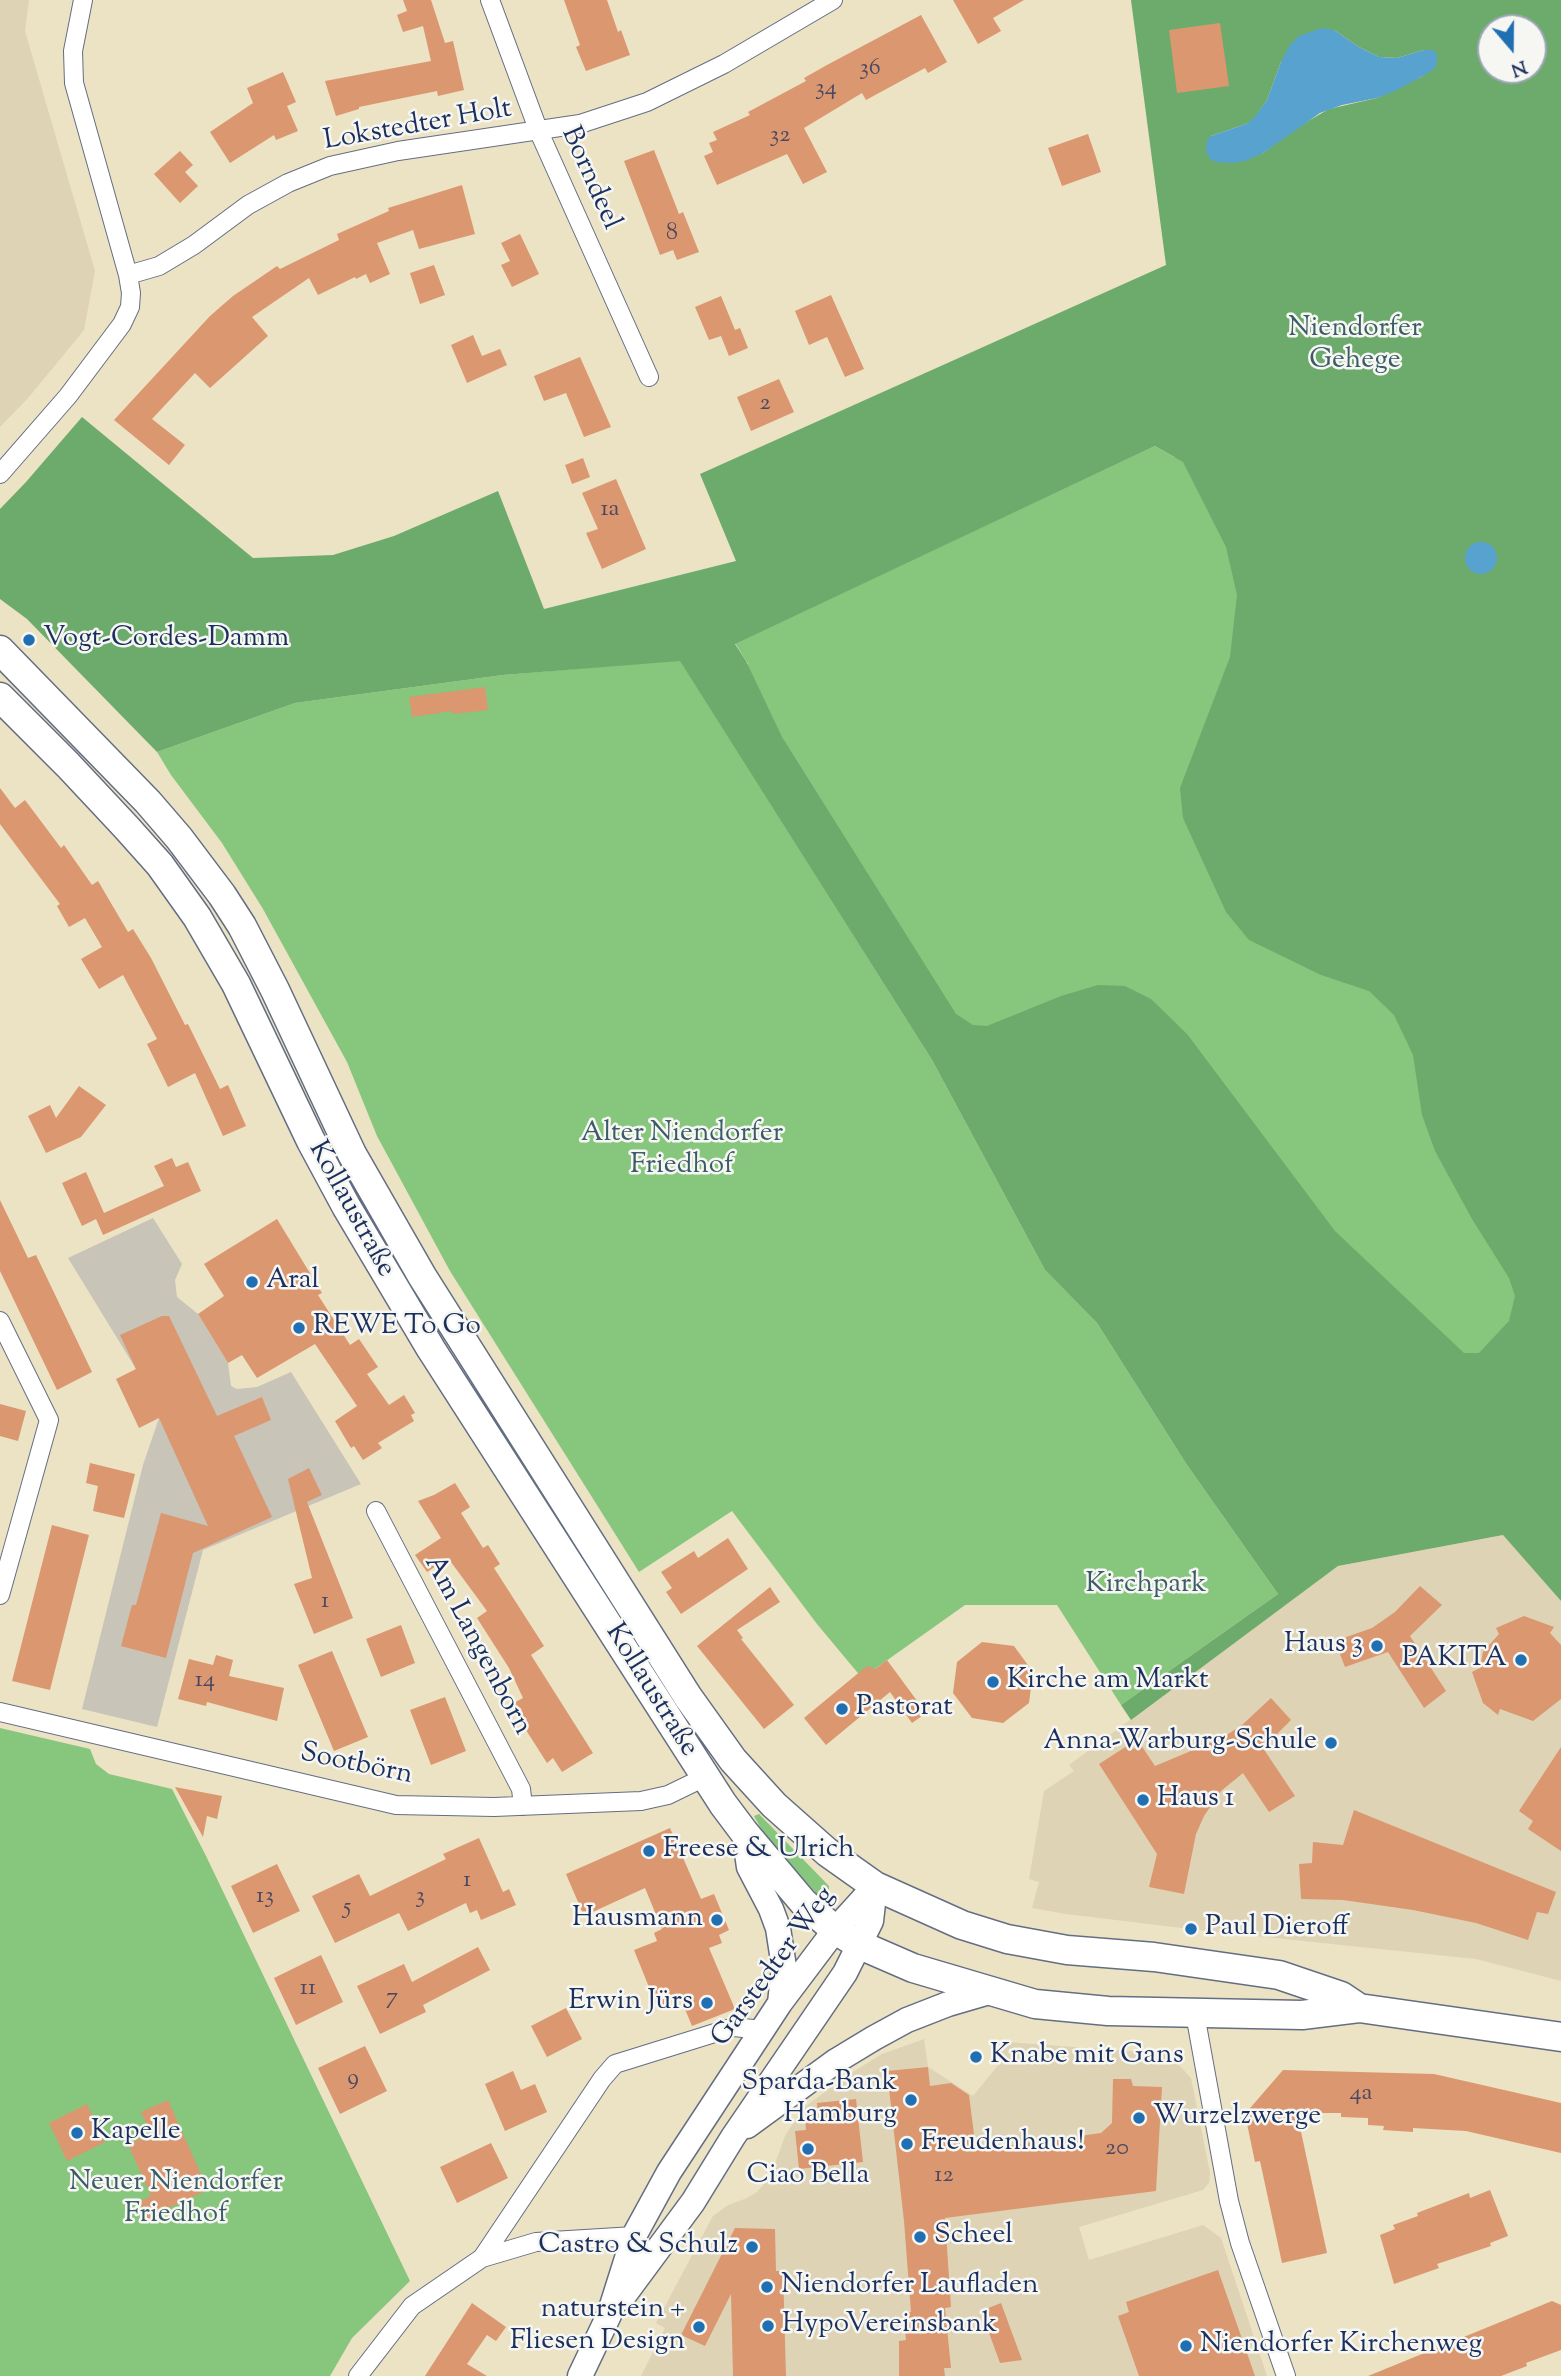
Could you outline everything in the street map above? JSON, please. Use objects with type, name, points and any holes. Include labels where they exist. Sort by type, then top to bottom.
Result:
[{"type":"main road","name":"Kollaustraße","points":[[0,649],[134,786],[179,838],[222,895],[264,968],[352,1154],[393,1228],[688,1697],[733,1760],[761,1792],[827,1852],[875,1886],[940,1916],[982,1931],[1032,1944],[1067,1950],[1154,1957],[1279,1975],[1341,1996],[1359,2008]]},
{"type":"main road","name":"Kollaustraße","points":[[0,697],[127,827],[168,876],[197,917],[236,984],[311,1141],[380,1265],[705,1777],[744,1832],[803,1902],[835,1930],[860,1945],[913,1968],[1035,2004],[1108,2011],[1195,2014],[1302,2015],[1359,2008]]},
{"type":"main road","points":[[744,1832],[749,1867],[778,1928],[784,1967],[780,2003]]},
{"type":"main road","name":"Garstedter Weg","points":[[580,2376],[609,2315],[634,2236],[669,2172],[780,2003],[835,1930],[875,1886]]},
{"type":"main road","name":"Garstedter Weg","points":[[609,2315],[693,2202],[733,2137],[845,1973],[874,1912],[875,1886]]},
{"type":"main road","points":[[733,2137],[836,2061],[874,2038],[907,2020],[989,1992]]},
{"type":"main road","points":[[1359,2008],[1561,2037]]},
{"type":"street","points":[[0,474],[68,396],[122,324],[130,307],[128,275],[74,83],[73,51],[83,0]]},
{"type":"street","name":"Borndeel","points":[[490,0],[539,131],[649,377]]},
{"type":"street","name":"Lokstedter Holt","points":[[128,275],[159,266],[194,245],[248,205],[288,183],[330,166],[398,151],[580,124],[647,102],[724,64],[833,0]]},
{"type":"street","points":[[0,1321],[49,1420],[0,1595]]},
{"type":"street","name":"Am Langenborn","points":[[376,1511],[521,1789],[523,1806]]},
{"type":"street","name":"Sootbörn","points":[[0,1712],[396,1805],[523,1806],[651,1800],[705,1777]]},
{"type":"street","points":[[1195,2014],[1232,2212],[1286,2376]]},
{"type":"street","points":[[482,2258],[602,2079],[615,2064],[734,2027],[762,2030]]},
{"type":"street","points":[[358,2376],[412,2305],[482,2258],[536,2242],[634,2236]]},
{"type":"shaded area","points":[[0,0],[29,0],[25,31],[95,271],[84,330],[29,397],[0,427]]},
{"type":"shaded area","points":[[153,1218],[182,1264],[175,1280],[177,1297],[198,1314],[228,1363],[231,1386],[237,1389],[257,1387],[291,1372],[361,1484],[203,1550],[157,1727],[82,1709],[143,1465],[159,1418],[136,1369],[68,1258]]},
{"type":"shaded area","name":"Anna-Warburg-Schule","points":[[1503,1535],[1561,1601],[1561,1981],[1476,1959],[1207,1931],[1032,1908],[1039,1882],[1029,1879],[1044,1791],[1074,1771],[1069,1765],[1338,1566]]},
{"type":"shaded area","points":[[924,2039],[928,2067],[973,2096],[1003,2059],[1000,2049],[1007,2042],[1169,2054],[1191,2078],[1210,2173],[1209,2183],[1203,2190],[1079,2227],[1089,2260],[1203,2225],[1221,2238],[1267,2376],[641,2376],[665,2328],[656,2323],[713,2216],[728,2205],[757,2192],[765,2183],[785,2136],[802,2109],[846,2076],[882,2054]]},
{"type":"green space","name":"Niendorfer Gehege","points":[[1131,0],[1561,0],[1561,1601],[1503,1535],[1338,1566],[1131,1720],[1121,1705],[1278,1594],[1187,1465],[1097,1323],[1045,1270],[932,1060],[680,661],[503,675],[295,703],[157,752],[27,619],[0,599],[0,509],[82,417],[253,558],[333,555],[394,536],[498,491],[544,609],[736,561],[700,474],[1166,265]],"holes":[[[1334,30],[1379,57],[1397,58],[1424,50],[1423,76],[1377,98],[1329,109],[1291,131],[1263,153],[1211,136],[1254,119],[1267,100],[1281,62]],[[1155,446],[1183,462],[1226,547],[1237,595],[1230,657],[1180,788],[1183,818],[1226,912],[1249,940],[1321,975],[1369,991],[1394,1015],[1413,1055],[1422,1115],[1435,1151],[1472,1219],[1509,1278],[1515,1296],[1509,1321],[1479,1353],[1464,1353],[1335,1231],[1187,1034],[1151,999],[1125,986],[1098,985],[1061,996],[987,1026],[973,1025],[956,1014],[782,737],[746,661],[735,644]]]},
{"type":"green space","points":[[1155,446],[1174,457],[1191,457],[1559,1269],[1476,1362],[1228,1457],[781,738],[747,671],[748,664],[735,643]]},
{"type":"green space","name":"Alter Niendorfer Friedhof","points":[[680,660],[932,1060],[1045,1270],[1097,1323],[1187,1465],[1278,1594],[1121,1705],[1057,1605],[965,1605],[862,1678],[817,1624],[732,1511],[639,1572],[450,1271],[377,1136],[347,1062],[263,909],[222,843],[157,752],[295,703],[503,675]]},
{"type":"green space","name":"Neuer Niendorfer Friedhof","points":[[0,1728],[90,1749],[96,1764],[109,1774],[172,1789],[410,2281],[352,2338],[330,2376],[0,2376]]},
{"type":"green space","points":[[759,1814],[829,1886],[829,1896],[821,1898],[769,1843],[754,1816]]},
{"type":"water","points":[[1322,28],[1334,30],[1379,57],[1397,58],[1433,50],[1437,54],[1437,63],[1434,69],[1395,91],[1320,113],[1263,153],[1245,161],[1232,163],[1210,159],[1206,150],[1211,136],[1246,124],[1254,118],[1267,100],[1290,45],[1299,36]]},
{"type":"water","points":[[1481,542],[1492,547],[1497,558],[1492,569],[1481,574],[1470,569],[1465,558],[1470,547]]},
{"type":"building","points":[[403,0],[431,0],[445,43],[453,41],[464,90],[438,96],[437,91],[359,107],[336,116],[325,81],[431,61],[423,26],[403,32],[397,15],[407,11]]},
{"type":"building","points":[[564,0],[607,0],[618,32],[621,30],[630,55],[586,71],[576,47],[580,45]]},
{"type":"building","points":[[953,0],[1024,0],[993,18],[1001,31],[978,44]]},
{"type":"building","points":[[921,15],[947,62],[928,73],[925,68],[866,100],[862,93],[804,128],[827,172],[803,184],[787,154],[717,185],[704,156],[713,152],[709,143],[717,140],[713,132],[750,115],[748,112],[806,81],[804,78]]},
{"type":"building","points":[[1220,23],[1229,86],[1177,93],[1169,30]]},
{"type":"building","points":[[283,72],[296,102],[287,106],[298,131],[276,140],[274,135],[230,163],[210,132],[253,103],[247,88]]},
{"type":"building","points":[[1088,134],[1101,172],[1062,186],[1048,148]]},
{"type":"building","points":[[654,150],[679,214],[683,212],[699,252],[677,260],[673,250],[660,255],[624,161]]},
{"type":"building","points":[[180,151],[193,165],[185,172],[198,186],[180,203],[154,174]]},
{"type":"building","points":[[462,185],[475,234],[419,249],[413,230],[377,243],[390,274],[370,283],[366,274],[356,279],[355,277],[318,295],[309,278],[252,317],[268,336],[210,388],[195,373],[152,419],[185,445],[169,465],[114,420],[210,316],[233,296],[277,266],[280,269],[339,240],[337,234],[389,211],[388,208]]},
{"type":"building","points":[[520,234],[539,274],[512,287],[501,265],[510,261],[501,243]]},
{"type":"building","points":[[434,265],[445,295],[420,304],[410,273]]},
{"type":"building","points":[[831,295],[864,369],[845,377],[827,337],[809,345],[795,311]]},
{"type":"building","points":[[721,296],[735,330],[740,328],[748,348],[729,356],[721,336],[709,340],[695,307]]},
{"type":"building","points":[[473,335],[482,356],[500,349],[507,365],[467,383],[451,345]]},
{"type":"building","points":[[580,357],[611,427],[584,437],[566,393],[544,401],[534,376]]},
{"type":"building","points":[[779,379],[794,412],[751,431],[737,397]]},
{"type":"building","points":[[583,458],[590,477],[572,484],[565,465]]},
{"type":"building","points":[[616,479],[646,549],[602,569],[586,533],[598,529],[582,493]]},
{"type":"building","points":[[485,687],[488,710],[453,714],[452,711],[412,717],[409,697]]},
{"type":"building","points":[[0,788],[15,808],[25,800],[61,848],[64,845],[92,885],[98,881],[128,932],[133,929],[185,1025],[188,1024],[220,1089],[228,1085],[246,1126],[223,1136],[195,1073],[168,1087],[147,1044],[157,1039],[123,975],[99,989],[81,959],[102,947],[85,918],[69,927],[57,906],[60,904],[0,824]]},
{"type":"building","points":[[79,1086],[106,1105],[81,1137],[46,1153],[28,1116],[50,1105],[56,1118]]},
{"type":"building","points":[[172,1158],[176,1167],[188,1162],[201,1191],[103,1235],[96,1219],[82,1226],[62,1183],[86,1172],[104,1213],[164,1186],[154,1166]]},
{"type":"building","points":[[0,1200],[28,1258],[36,1255],[92,1372],[57,1390],[0,1271]]},
{"type":"building","points":[[277,1219],[322,1293],[318,1295],[350,1345],[359,1339],[378,1367],[367,1374],[389,1405],[404,1395],[415,1413],[411,1415],[414,1421],[378,1443],[382,1448],[363,1460],[354,1446],[351,1448],[335,1421],[357,1406],[315,1344],[257,1378],[242,1355],[228,1363],[198,1314],[224,1296],[204,1264]]},
{"type":"building","points":[[162,1316],[169,1316],[217,1416],[262,1397],[271,1420],[234,1436],[272,1517],[193,1553],[166,1658],[121,1646],[132,1605],[136,1605],[161,1513],[208,1526],[159,1418],[139,1428],[116,1379],[136,1369],[120,1335]]},
{"type":"building","points":[[0,1404],[26,1411],[18,1441],[0,1436]]},
{"type":"building","points":[[90,1463],[135,1474],[124,1518],[93,1511],[98,1486],[86,1483]]},
{"type":"building","points":[[309,1468],[322,1495],[307,1502],[353,1618],[314,1634],[294,1584],[312,1578],[288,1479]]},
{"type":"building","points":[[455,1483],[470,1507],[461,1513],[483,1548],[488,1545],[500,1564],[494,1568],[544,1646],[531,1655],[593,1753],[562,1772],[553,1758],[547,1763],[510,1705],[523,1698],[509,1668],[477,1618],[487,1611],[448,1558],[427,1572],[415,1555],[441,1538],[418,1501]]},
{"type":"building","points":[[52,1525],[89,1535],[50,1690],[12,1681]]},
{"type":"building","points":[[728,1538],[748,1569],[681,1614],[666,1592],[672,1588],[661,1572],[694,1551],[698,1558]]},
{"type":"building","name":"Haus 3","points":[[1420,1586],[1442,1605],[1410,1636],[1446,1691],[1424,1708],[1388,1652],[1345,1667],[1335,1641],[1372,1628],[1395,1612]]},
{"type":"building","points":[[770,1587],[780,1602],[737,1630],[743,1638],[741,1639],[794,1705],[764,1729],[697,1646]]},
{"type":"building","name":"PAKITA","points":[[1524,1616],[1554,1627],[1550,1633],[1561,1645],[1561,1699],[1533,1721],[1500,1709],[1498,1715],[1483,1703],[1472,1672],[1480,1668],[1483,1652],[1499,1634],[1496,1628]]},
{"type":"building","points":[[401,1625],[415,1663],[381,1677],[366,1639]]},
{"type":"building","name":"Kirche am Markt","points":[[982,1642],[1014,1646],[1033,1672],[1029,1703],[1003,1723],[972,1718],[953,1693],[957,1662]]},
{"type":"building","points":[[332,1651],[368,1737],[334,1751],[298,1665]]},
{"type":"building","points":[[216,1655],[233,1660],[229,1676],[284,1688],[277,1721],[207,1702],[206,1706],[178,1699],[189,1659],[213,1665]]},
{"type":"building","name":"Pastorat","points":[[887,1660],[926,1713],[912,1723],[890,1692],[826,1745],[804,1718],[862,1670],[868,1666],[875,1669]]},
{"type":"building","points":[[445,1697],[466,1751],[431,1765],[410,1710]]},
{"type":"building","points":[[1271,1698],[1291,1720],[1263,1748],[1295,1796],[1269,1812],[1243,1773],[1221,1791],[1204,1816],[1196,1834],[1184,1894],[1149,1887],[1157,1854],[1099,1764],[1130,1744],[1134,1749],[1141,1745],[1155,1766],[1222,1738],[1242,1725]]},
{"type":"building","points":[[1561,1747],[1561,1851],[1528,1829],[1533,1821],[1519,1811]]},
{"type":"building","points":[[175,1787],[222,1796],[217,1819],[207,1816],[203,1837]]},
{"type":"building","points":[[1354,1810],[1556,1892],[1548,1914],[1537,1912],[1528,1940],[1476,1923],[1413,1910],[1343,1900],[1301,1899],[1299,1864],[1312,1863],[1313,1842],[1343,1845]]},
{"type":"building","points":[[670,1828],[701,1899],[714,1894],[729,1930],[719,1935],[722,1943],[709,1948],[735,2009],[692,2026],[680,1997],[657,2007],[634,1950],[657,1941],[654,1933],[662,1929],[645,1888],[584,1916],[566,1874]]},
{"type":"building","points":[[479,1838],[503,1892],[509,1889],[516,1905],[481,1920],[477,1910],[470,1913],[466,1903],[408,1931],[399,1913],[335,1943],[312,1896],[359,1874],[370,1896],[446,1859],[443,1854]]},
{"type":"building","points":[[277,1864],[300,1911],[253,1933],[231,1886]]},
{"type":"building","points":[[478,1947],[490,1970],[423,2005],[426,2012],[380,2034],[357,1986],[404,1964],[412,1982]]},
{"type":"building","points":[[321,1955],[343,2002],[296,2025],[274,1978]]},
{"type":"building","points":[[566,2008],[582,2039],[547,2057],[531,2026]]},
{"type":"building","points":[[365,2046],[387,2091],[340,2114],[318,2068]]},
{"type":"building","points":[[928,2067],[930,2086],[951,2083],[969,2095],[976,2150],[1101,2133],[1112,2123],[1113,2079],[1131,2079],[1133,2086],[1162,2087],[1156,2191],[945,2218],[951,2307],[945,2308],[951,2368],[944,2368],[945,2376],[899,2376],[899,2341],[906,2340],[903,2312],[911,2312],[887,2071]]},
{"type":"building","points":[[1283,2070],[1434,2074],[1561,2103],[1561,2153],[1466,2131],[1413,2128],[1413,2132],[1383,2130],[1384,2126],[1368,2125],[1368,2118],[1341,2117],[1341,2113],[1297,2113],[1327,2253],[1282,2263],[1260,2161],[1255,2162],[1245,2114]]},
{"type":"building","points":[[513,2071],[521,2090],[535,2084],[547,2112],[505,2131],[485,2084]]},
{"type":"building","points":[[856,2099],[863,2162],[799,2169],[795,2131],[806,2130],[805,2117],[818,2116],[817,2103]]},
{"type":"building","points":[[168,2100],[208,2190],[162,2211],[164,2216],[148,2222],[140,2201],[151,2196],[128,2144],[151,2134],[141,2112]]},
{"type":"building","name":"Kapelle","points":[[87,2104],[105,2142],[67,2161],[49,2123]]},
{"type":"building","points":[[491,2143],[508,2178],[457,2203],[440,2167]]},
{"type":"building","points":[[1490,2190],[1508,2236],[1490,2243],[1491,2246],[1437,2264],[1439,2268],[1394,2284],[1380,2235],[1395,2229],[1393,2225],[1418,2216],[1417,2213],[1469,2193],[1470,2198]]},
{"type":"building","points":[[735,2228],[775,2229],[776,2271],[783,2271],[786,2376],[733,2376],[731,2294],[705,2346],[681,2335]]},
{"type":"building","name":"Niendorfer Kirchenweg","points":[[1218,2270],[1255,2376],[1139,2376],[1118,2316],[1129,2312],[1126,2302]]},
{"type":"building","points":[[1552,2301],[1561,2305],[1561,2350],[1526,2363],[1527,2366],[1501,2376],[1368,2376]]},
{"type":"building","points":[[472,2303],[506,2327],[496,2341],[487,2335],[467,2364],[487,2376],[425,2376]]},
{"type":"building","points":[[1001,2303],[1022,2360],[1000,2363],[981,2311]]},
{"type":"place","name":"Vogt-Cordes-Damm","points":[[29,640]]},
{"type":"place","name":"Aral","points":[[252,1282]]},
{"type":"place","name":"REWE To Go","points":[[299,1328]]},
{"type":"place","name":"Haus 3","points":[[1377,1646]]},
{"type":"place","name":"PAKITA","points":[[1521,1660]]},
{"type":"place","name":"Kirche am Markt","points":[[993,1682]]},
{"type":"place","name":"Pastorat","points":[[842,1709]]},
{"type":"place","name":"Anna-Warburg-Schule","points":[[1331,1743]]},
{"type":"place","name":"Haus 1","points":[[1143,1800]]},
{"type":"place","name":"Freese & Ulrich","points":[[649,1851]]},
{"type":"place","name":"Hausmann","points":[[717,1920]]},
{"type":"place","name":"Paul Dieroff","points":[[1191,1929]]},
{"type":"place","name":"Erwin Jürs","points":[[707,2003]]},
{"type":"place","name":"Knabe mit Gans","points":[[976,2057]]},
{"type":"place","name":"Sparda-Bank Hamburg","points":[[911,2100]]},
{"type":"place","name":"Wurzelzwerge","points":[[1139,2118]]},
{"type":"place","name":"Kapelle","points":[[77,2133]]},
{"type":"place","name":"Freudenhaus!","points":[[907,2144]]},
{"type":"place","name":"Ciao Bella","points":[[808,2149]]},
{"type":"place","name":"Scheel","points":[[920,2237]]},
{"type":"place","name":"Castro & Schulz","points":[[752,2247]]},
{"type":"place","name":"Niendorfer Laufladen","points":[[767,2287]]},
{"type":"place","name":"HypoVereinsbank","points":[[768,2326]]},
{"type":"place","name":"naturstein + Fliesen Design","points":[[699,2327]]},
{"type":"place","name":"Niendorfer Kirchenweg","points":[[1186,2346]]},
{"type":"park label","name":"Kirchpark","points":[[1146,1586]]}]
